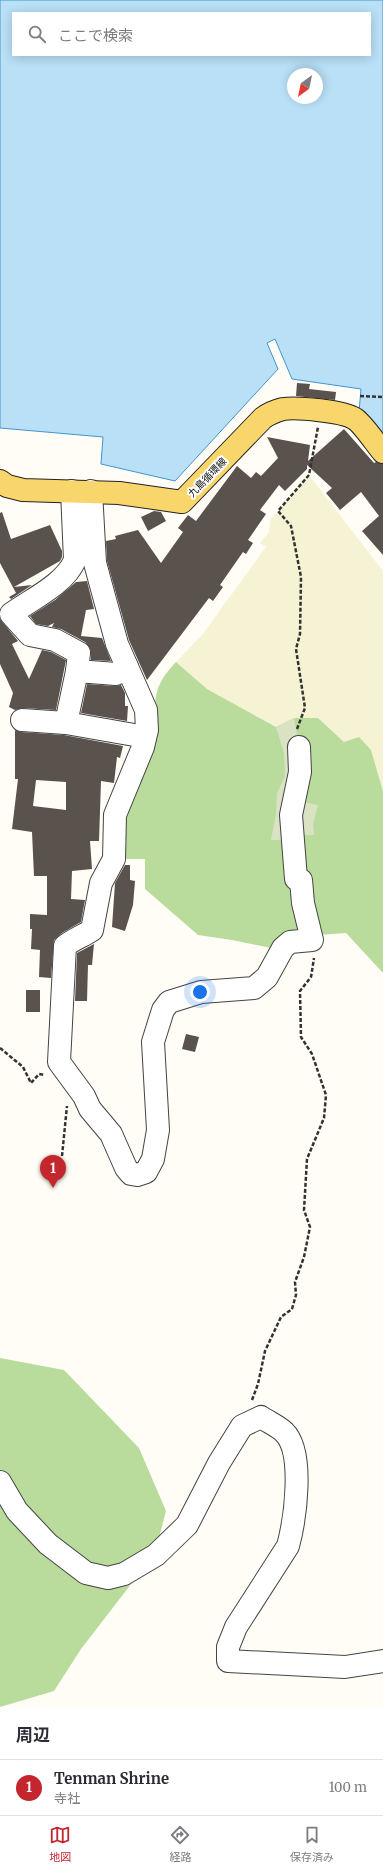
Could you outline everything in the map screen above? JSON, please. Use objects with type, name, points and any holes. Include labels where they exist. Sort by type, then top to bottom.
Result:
[{"type":"main road","name":"九島循環線","points":[[0,481],[7,486],[23,490],[119,493],[182,502],[263,418],[272,412],[297,408],[335,413],[355,419],[383,452]]},
{"type":"street","points":[[82,491],[95,563],[117,644],[146,710],[147,730],[143,748],[115,815],[114,859],[101,884],[92,930],[73,939],[65,946],[62,1066],[84,1096],[90,1109],[111,1134],[126,1168],[131,1174],[146,1172],[153,1159],[158,1130],[153,1042],[163,1010],[169,1002],[201,992],[254,988],[267,977],[283,948],[290,942],[312,940],[303,903],[301,880],[296,879],[291,815],[300,772],[299,747]]},
{"type":"street","points":[[66,723],[77,671],[79,653],[55,640],[30,635],[11,614],[56,583],[72,568],[75,560],[82,491]]},
{"type":"street","points":[[77,671],[116,674],[127,667]]},
{"type":"street","points":[[22,720],[66,723],[140,736]]},
{"type":"street","points":[[0,1482],[17,1511],[48,1544],[86,1573],[108,1578],[124,1574],[156,1555],[187,1525],[219,1463],[242,1426],[261,1417],[285,1433],[293,1447],[297,1485],[292,1532],[288,1546],[236,1627],[228,1647],[228,1661],[345,1667],[383,1661]]},
{"type":"path","points":[[360,396],[383,397]]},
{"type":"path","points":[[299,747],[296,731],[305,708],[296,649],[300,634],[301,577],[291,526],[278,512],[309,475],[321,411]]},
{"type":"path","points":[[242,1426],[258,1384],[265,1351],[281,1317],[292,1309],[296,1295],[295,1282],[304,1257],[310,1227],[304,1210],[307,1159],[324,1118],[326,1094],[312,1054],[301,1037],[300,992],[311,976],[314,954],[312,940]]},
{"type":"path","points":[[0,1048],[23,1067],[31,1083],[39,1074],[50,1076],[57,1073],[62,1066]]},
{"type":"path","points":[[62,1156],[68,1098]]},
{"type":"shaded area","points":[[309,475],[383,571],[383,791],[371,750],[344,742],[318,718],[294,718],[276,727],[207,689],[176,662],[202,635],[266,547],[260,543],[269,532],[270,520]]},
{"type":"green space","points":[[176,662],[207,689],[276,727],[294,718],[318,718],[344,742],[359,737],[371,750],[383,791],[383,973],[346,933],[288,937],[276,949],[198,935],[145,889],[145,859],[114,859],[155,709],[156,695],[163,678]]},
{"type":"green space","points":[[294,718],[299,747],[294,800],[318,805],[313,824],[314,835],[294,835],[294,840],[271,840],[276,814],[277,793],[285,776],[284,753],[276,727]]},
{"type":"green space","points":[[0,1358],[64,1370],[139,1448],[166,1511],[155,1553],[81,1649],[54,1691],[0,1707]]},
{"type":"water","points":[[0,0],[383,0],[383,440],[359,412],[361,389],[292,379],[275,339],[267,343],[278,369],[175,481],[101,464],[103,437],[0,428]]},
{"type":"building","points":[[297,383],[310,384],[309,389],[336,392],[335,400],[296,396]]},
{"type":"building","points":[[344,429],[374,463],[376,462],[383,464],[383,555],[362,531],[379,516],[361,492],[340,510],[326,493],[332,488],[307,465],[307,469],[285,491],[279,485],[260,510],[266,514],[248,540],[253,543],[246,554],[243,552],[220,585],[223,587],[213,601],[209,598],[147,680],[129,640],[107,561],[106,541],[116,539],[115,536],[138,530],[161,563],[183,532],[178,528],[188,515],[196,521],[237,466],[251,478],[256,472],[261,476],[278,458],[267,437],[310,445],[308,461]]},
{"type":"building","points":[[154,511],[161,512],[166,521],[148,531],[141,517]]},
{"type":"building","points":[[2,512],[11,539],[50,525],[62,551],[60,561],[14,587],[32,585],[11,599],[9,597],[16,593],[0,563],[0,513]]},
{"type":"building","points":[[87,581],[94,609],[86,610],[81,636],[102,638],[111,661],[91,660],[90,648],[85,642],[61,629],[52,627],[54,623],[48,626],[36,624],[30,616],[55,600],[76,582]]},
{"type":"building","points":[[0,619],[18,641],[12,644],[29,679],[42,650],[51,652],[66,660],[56,710],[23,708],[15,710],[9,707],[13,693],[0,664]]},
{"type":"building","points":[[87,684],[121,685],[125,693],[125,706],[128,706],[127,721],[81,713]]},
{"type":"building","points":[[15,730],[21,732],[64,735],[123,746],[120,758],[117,757],[114,783],[101,781],[99,841],[90,841],[92,869],[72,871],[71,899],[85,900],[81,922],[62,933],[54,940],[51,978],[39,977],[40,950],[31,949],[32,929],[30,929],[30,914],[47,915],[47,876],[34,876],[32,832],[12,829],[18,779],[15,779]],"holes":[[[36,780],[66,782],[66,810],[33,806]]]},
{"type":"building","points":[[125,865],[130,865],[130,880],[135,881],[133,905],[125,931],[112,927],[115,883]]},
{"type":"building","points":[[94,944],[92,965],[88,965],[87,1001],[75,1001],[77,953]]},
{"type":"building","points":[[26,990],[40,990],[40,1012],[26,1012]]},
{"type":"building","points":[[186,1034],[199,1037],[195,1052],[182,1049]]},
{"type":"place","name":"Tenman Shrine","points":[[53,1188]]}]
